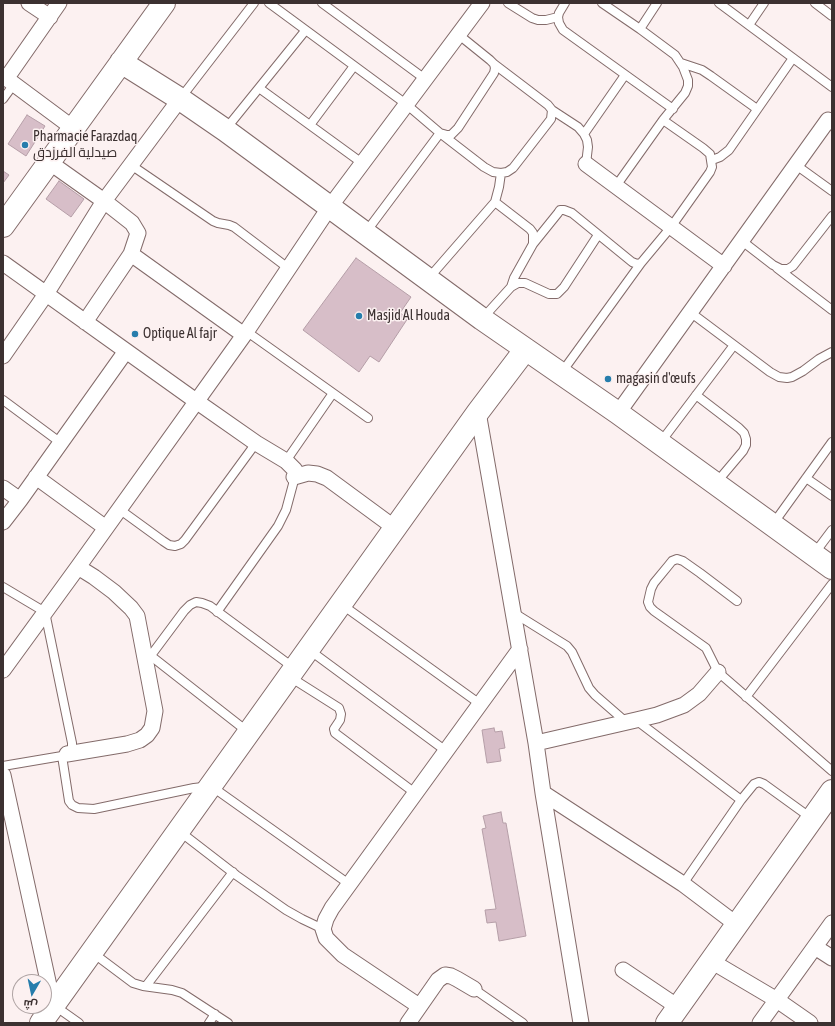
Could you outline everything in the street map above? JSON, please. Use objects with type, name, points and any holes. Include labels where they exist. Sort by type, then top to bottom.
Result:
[{"type":"street","points":[[29,3],[50,17]]},
{"type":"street","points":[[59,3],[8,80],[73,128]]},
{"type":"street","points":[[3,670],[245,333],[329,208],[482,3]]},
{"type":"street","points":[[3,226],[121,62],[158,5]]},
{"type":"street","points":[[121,62],[180,99],[225,130],[329,208],[482,319],[618,413],[832,568]]},
{"type":"street","points":[[3,356],[46,294],[104,201],[180,99]]},
{"type":"street","points":[[618,413],[796,165],[831,119]]},
{"type":"street","points":[[49,162],[132,223],[136,227],[138,233],[132,254],[85,322]]},
{"type":"street","points":[[586,164],[724,266]]},
{"type":"street","points":[[132,254],[245,333]]},
{"type":"street","points":[[3,263],[292,469],[317,474],[327,478],[395,528]]},
{"type":"street","points":[[41,1023],[53,1004],[179,831],[478,412],[525,350]]},
{"type":"street","points":[[3,522],[126,351]]},
{"type":"street","points":[[478,412],[536,743],[581,1023]]},
{"type":"street","points":[[36,477],[106,528]]},
{"type":"street","points":[[3,488],[20,500]]},
{"type":"street","points":[[64,755],[127,744],[140,740],[147,735],[152,728],[155,711],[148,659],[137,616],[131,608],[114,592],[78,567]]},
{"type":"street","points":[[419,1006],[343,955],[326,938],[323,929],[332,908],[520,649]]},
{"type":"street","points":[[536,743],[632,722],[684,705],[699,694],[718,672]]},
{"type":"street","points":[[3,775],[5,797],[53,1004]]},
{"type":"street","points":[[624,970],[674,1018],[736,924],[832,791]]},
{"type":"street","points":[[543,793],[683,884],[736,924]]},
{"type":"street","points":[[760,1023],[832,923]]},
{"type":"street","points":[[816,947],[832,958]]},
{"type":"street","points":[[711,961],[776,1000],[810,1023]]},
{"type":"street","points":[[408,1023],[438,980],[445,975],[451,976],[474,989]]},
{"type":"lane","points":[[180,99],[254,3]]},
{"type":"lane","points":[[269,3],[406,104],[484,168],[493,172],[501,174],[513,168],[551,119],[552,110]]},
{"type":"lane","points":[[322,3],[425,79]]},
{"type":"lane","points":[[508,3],[532,18],[538,20],[558,17]]},
{"type":"lane","points":[[565,3],[558,17],[559,23],[563,30],[673,109]]},
{"type":"lane","points":[[602,3],[675,55],[681,63],[688,80],[688,86],[685,93],[663,120],[616,186]]},
{"type":"lane","points":[[640,29],[657,3]]},
{"type":"lane","points":[[719,3],[832,87]]},
{"type":"lane","points":[[749,25],[764,3]]},
{"type":"lane","points":[[815,3],[832,16]]},
{"type":"lane","points":[[225,130],[305,31]]},
{"type":"lane","points":[[459,35],[548,105],[552,110],[578,127],[587,140],[588,147],[586,164]]},
{"type":"lane","points":[[712,160],[720,157],[729,150],[793,58]]},
{"type":"lane","points":[[681,63],[702,70],[757,109]]},
{"type":"lane","points":[[440,133],[451,135],[458,128],[494,73],[494,64]]},
{"type":"lane","points":[[310,125],[354,66]]},
{"type":"lane","points":[[584,134],[625,75]]},
{"type":"lane","points":[[3,99],[8,80]]},
{"type":"lane","points":[[259,88],[362,163]]},
{"type":"lane","points":[[560,374],[641,263],[671,227],[710,172],[712,160],[710,154],[663,120]]},
{"type":"lane","points":[[365,234],[440,133]]},
{"type":"lane","points":[[131,165],[213,221],[229,224],[234,227],[288,268]]},
{"type":"lane","points":[[796,165],[832,191]]},
{"type":"lane","points":[[428,279],[495,202],[501,174]]},
{"type":"lane","points":[[495,202],[530,229],[532,233],[532,244]]},
{"type":"lane","points":[[511,287],[514,278],[532,244],[560,210],[572,213],[632,262],[638,264],[641,263]]},
{"type":"lane","points":[[773,265],[782,269],[788,269],[793,266],[832,216]]},
{"type":"lane","points":[[482,319],[511,287],[518,283],[525,282],[549,294],[557,294],[564,287],[598,235]]},
{"type":"lane","points":[[742,241],[832,310]]},
{"type":"lane","points":[[690,312],[770,372],[779,377],[787,378],[797,375],[819,359],[832,352]]},
{"type":"lane","points":[[245,333],[368,418]]},
{"type":"lane","points":[[660,443],[734,345]]},
{"type":"lane","points":[[217,612],[278,526],[286,510],[292,469],[333,393]]},
{"type":"lane","points":[[696,395],[739,428],[744,433],[746,439],[746,445],[743,450],[715,484]]},
{"type":"lane","points":[[3,400],[61,443]]},
{"type":"lane","points":[[772,525],[832,442]]},
{"type":"lane","points":[[119,509],[169,545],[175,546],[181,544],[190,534],[256,443]]},
{"type":"lane","points":[[806,478],[832,496]]},
{"type":"lane","points":[[814,554],[832,530]]},
{"type":"lane","points":[[737,601],[695,569],[677,559],[672,561],[654,583],[649,597],[650,607],[654,611],[706,648],[718,672],[832,772]]},
{"type":"lane","points":[[746,697],[832,584]]},
{"type":"lane","points":[[3,587],[46,612],[71,737],[72,749],[64,755],[3,766]]},
{"type":"lane","points":[[249,733],[148,659],[184,611],[196,602],[202,603],[217,612],[339,708],[341,714],[340,720],[334,729],[335,733],[415,793]]},
{"type":"lane","points":[[341,604],[480,704]]},
{"type":"lane","points":[[514,613],[567,646],[572,652],[589,688],[595,695],[741,800]]},
{"type":"lane","points":[[308,650],[446,751]]},
{"type":"lane","points":[[64,755],[69,801],[72,805],[78,808],[94,809],[194,788],[211,786],[350,884]]},
{"type":"lane","points":[[683,884],[741,800],[754,784],[759,782],[764,784],[812,818]]},
{"type":"lane","points":[[179,831],[286,910],[323,929]]},
{"type":"lane","points":[[146,986],[233,872]]},
{"type":"lane","points":[[92,952],[133,983],[182,993],[228,1023]]},
{"type":"lane","points":[[474,989],[523,1023]]},
{"type":"lane","points":[[53,1004],[80,1023]]},
{"type":"lane","points":[[209,1023],[216,1014]]},
{"type":"building","points":[[27,115],[45,126],[26,156],[8,144]]},
{"type":"building","points":[[3,171],[9,175],[3,183]]},
{"type":"building","points":[[59,181],[84,199],[71,217],[46,199]]},
{"type":"building","name":"Masjid Al Houda","points":[[356,258],[411,297],[400,313],[408,318],[379,362],[370,356],[359,372],[303,330]]},
{"type":"building","points":[[494,728],[495,732],[502,731],[505,748],[499,749],[501,761],[487,763],[482,730]]},
{"type":"building","points":[[501,812],[503,823],[506,823],[526,936],[499,941],[496,922],[487,923],[485,910],[496,909],[482,829],[486,828],[483,816]]},
{"type":"place","name":"Pharmacie Farazdaq صيدلية الفرزدق","points":[[25,145]]},
{"type":"place","name":"Masjid Al Houda","points":[[359,316]]},
{"type":"place","name":"Optique Al fajr","points":[[135,334]]},
{"type":"place","name":"magasin d'œufs","points":[[608,379]]}]
